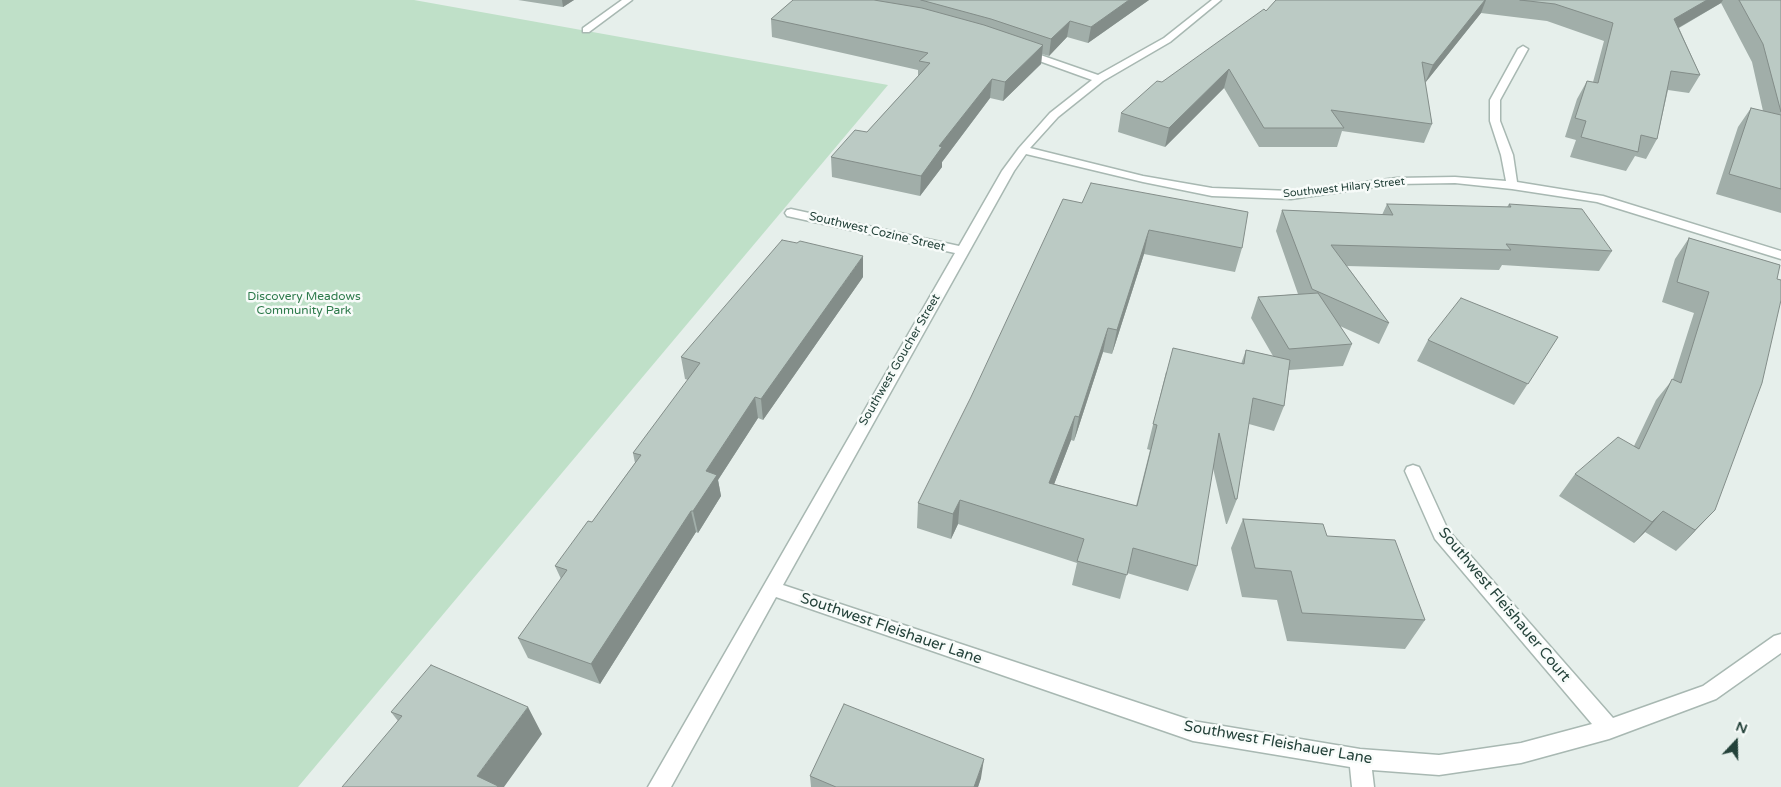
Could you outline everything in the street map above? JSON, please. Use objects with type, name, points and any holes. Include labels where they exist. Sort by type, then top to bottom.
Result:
[{"type":"street","points":[[586,30],[628,0]]},
{"type":"street","name":"Southwest Goucher Street","points":[[659,787],[1008,171],[1023,150],[1054,115],[1099,79],[1167,40],[1217,0]]},
{"type":"street","points":[[1014,49],[1099,79]]},
{"type":"street","points":[[1512,184],[1507,154],[1495,121],[1495,100],[1523,49]]},
{"type":"street","name":"Southwest Hilary Street","points":[[1023,150],[1143,179],[1212,192],[1291,195],[1397,181],[1454,180],[1512,184],[1599,199],[1781,255]]},
{"type":"street","name":"Southwest Cozine Street","points":[[791,213],[962,252]]},
{"type":"street","name":"Southwest Fleishauer Court","points":[[1413,471],[1441,534],[1609,729]]},
{"type":"street","name":"Southwest Fleishauer Lane","points":[[771,588],[1194,731],[1360,759],[1439,765],[1521,753],[1609,729],[1709,693],[1781,642]]},
{"type":"street","points":[[1360,759],[1363,787]]},
{"type":"green space","name":"Discovery Meadows Community Park","points":[[0,0],[414,0],[888,85],[298,787],[0,787]]},
{"type":"building","points":[[793,0],[874,0],[922,8],[984,25],[1043,45],[1005,82],[992,79],[939,146],[942,147],[921,176],[831,157],[855,130],[867,132],[930,63],[919,61],[928,53],[771,19]]},
{"type":"building","points":[[921,0],[1129,0],[1091,27],[1070,21],[1051,39],[991,19]]},
{"type":"building","points":[[1276,0],[1485,0],[1433,65],[1422,62],[1432,124],[1331,110],[1344,128],[1264,128],[1229,69],[1169,128],[1121,113],[1157,81],[1162,82],[1264,9],[1266,11]]},
{"type":"building","points":[[1520,0],[1707,0],[1674,19],[1700,75],[1671,71],[1657,139],[1641,135],[1638,152],[1581,137],[1586,121],[1575,118],[1587,81],[1598,83],[1613,23],[1555,4]]},
{"type":"building","points":[[1739,0],[1781,0],[1781,112],[1763,44]]},
{"type":"building","points":[[1751,108],[1781,115],[1781,189],[1729,174]]},
{"type":"building","points":[[1091,183],[1248,212],[1242,248],[1149,230],[1117,330],[1108,328],[1079,417],[1075,416],[1049,483],[1137,506],[1157,425],[1153,424],[1173,348],[1244,364],[1246,350],[1290,360],[1284,406],[1253,398],[1237,499],[1235,499],[1219,433],[1197,566],[1133,548],[1127,575],[1077,561],[1084,539],[960,500],[953,514],[918,503],[971,397],[1063,199],[1082,203]]},
{"type":"building","points":[[1387,204],[1511,207],[1509,204],[1582,209],[1612,251],[1506,244],[1511,250],[1331,245],[1389,323],[1312,289],[1282,210],[1393,215]]},
{"type":"building","points":[[1689,238],[1780,265],[1777,279],[1781,280],[1781,300],[1762,383],[1715,510],[1695,530],[1663,511],[1652,522],[1575,474],[1618,437],[1639,449],[1672,379],[1681,383],[1709,292],[1677,282]]},
{"type":"building","points":[[782,240],[797,243],[800,241],[863,256],[761,399],[755,397],[706,471],[717,475],[693,511],[691,511],[591,664],[518,638],[567,570],[555,566],[588,521],[592,522],[641,455],[633,453],[700,363],[681,357]]},
{"type":"building","points":[[1318,293],[1352,344],[1289,349],[1258,297]]},
{"type":"building","points":[[1461,298],[1558,337],[1528,384],[1428,340]]},
{"type":"building","points":[[1243,519],[1323,524],[1327,536],[1395,540],[1425,620],[1302,613],[1291,571],[1255,568]]},
{"type":"building","points":[[431,665],[528,707],[477,776],[498,786],[342,787],[402,716],[391,712]]},
{"type":"building","points":[[844,704],[984,759],[974,787],[836,787],[810,776]]}]
